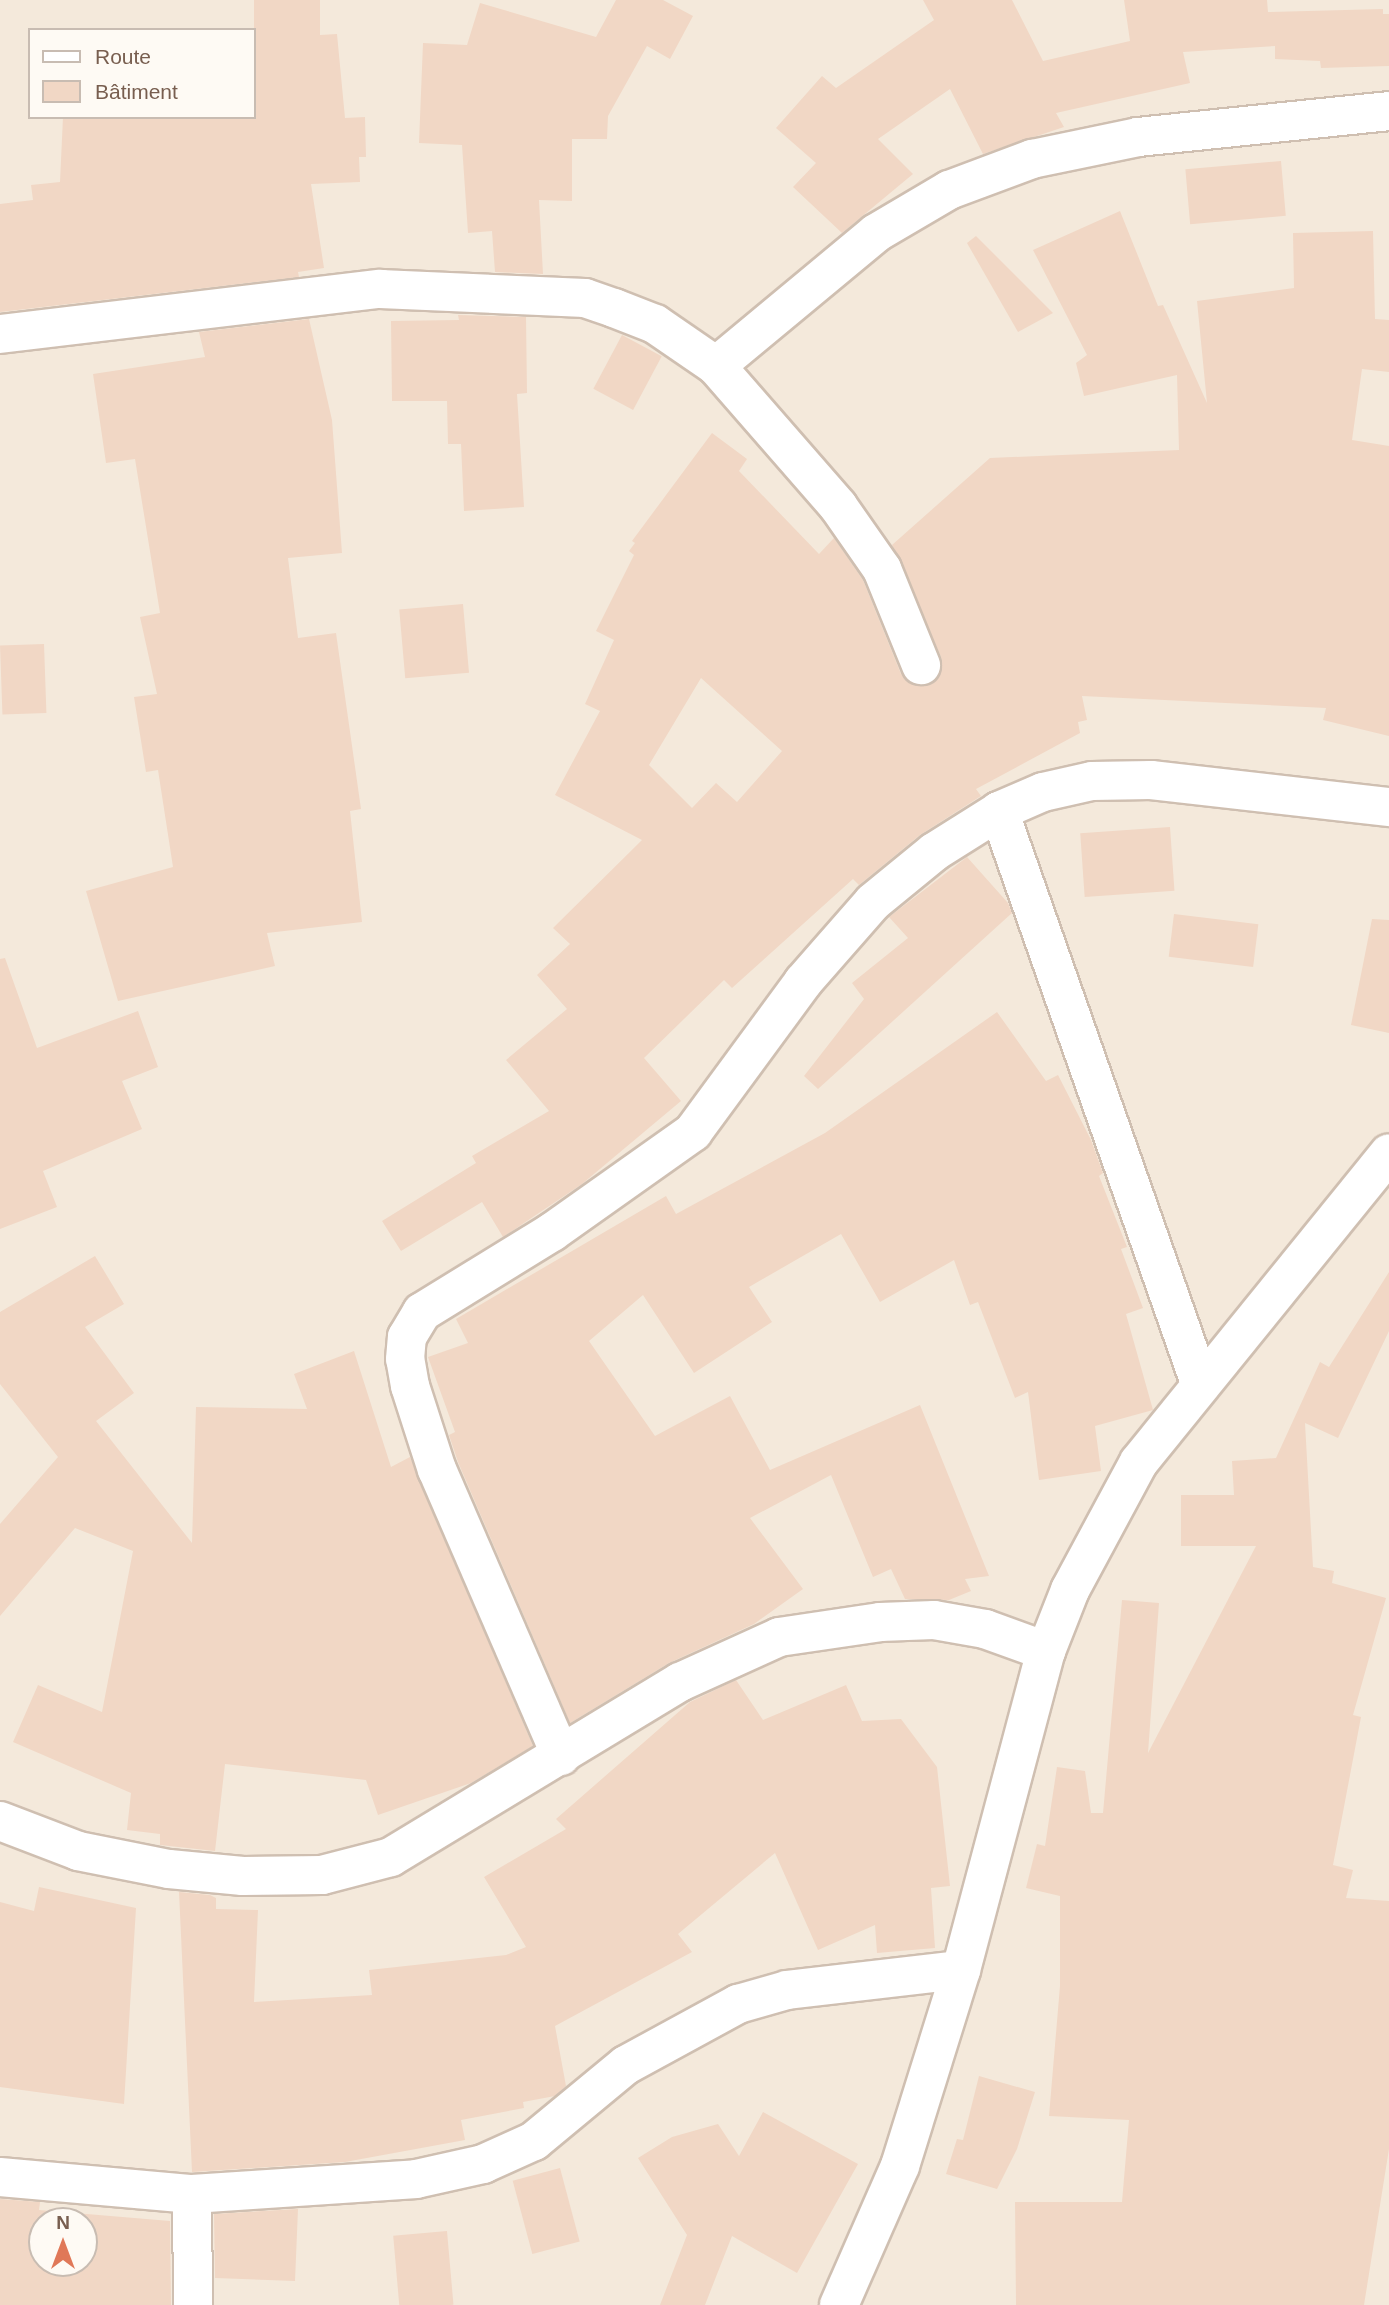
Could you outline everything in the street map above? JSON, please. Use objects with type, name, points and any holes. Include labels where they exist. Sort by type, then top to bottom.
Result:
[{"type":"street","points":[[716,366],[876,233],[949,190],[1032,159],[1138,137],[1389,111]]},
{"type":"street","points":[[0,334],[380,289],[585,298],[655,324],[716,366],[838,506],[882,569],[921,665]]},
{"type":"street","points":[[561,1756],[437,1470],[410,1386],[404,1359],[407,1337],[422,1312],[552,1232],[693,1132],[803,982],[873,901],[934,852],[999,811],[1044,792],[1092,781],[1115,780],[1151,780],[1389,807]]},
{"type":"street","points":[[999,811],[1200,1383]]},
{"type":"street","points":[[839,2305],[900,2166],[961,1970],[1046,1651],[1107,1517],[1139,1462],[1200,1383],[1389,1153]]},
{"type":"street","points":[[0,1821],[78,1851],[169,1869],[243,1876],[322,1875],[391,1857],[680,1682],[779,1637],[880,1622],[934,1620],[985,1629],[1046,1651]]},
{"type":"street","points":[[0,2177],[192,2194],[416,2179],[482,2164],[534,2141],[626,2065],[738,2004],[787,1990],[961,1970]]},
{"type":"street","points":[[192,2194],[193,2305]]},
{"type":"shaded area","points":[[0,0],[1389,0],[1389,2305],[0,2305]]},
{"type":"building","points":[[254,0],[320,0],[320,35],[337,34],[345,118],[365,117],[366,157],[359,157],[360,182],[311,184],[324,268],[298,272],[299,277],[0,312],[0,204],[33,200],[31,185],[60,182],[63,119],[256,119]]},
{"type":"building","points":[[616,0],[663,0],[693,16],[670,59],[647,46],[608,116],[607,139],[572,139],[572,201],[539,200],[543,274],[495,272],[492,231],[468,233],[462,145],[419,143],[423,43],[467,45],[480,3],[596,37]]},
{"type":"building","points":[[923,0],[1012,0],[1043,61],[1130,41],[1124,0],[1267,0],[1268,12],[1383,9],[1383,14],[1389,14],[1389,66],[1321,68],[1320,61],[1275,59],[1275,46],[1183,52],[1190,83],[1056,113],[1064,127],[983,154],[950,89],[878,139],[913,174],[842,233],[793,187],[816,163],[776,128],[822,76],[836,88],[934,20]]},
{"type":"building","points":[[1281,161],[1286,216],[1190,224],[1185,169]]},
{"type":"building","points":[[1120,211],[1158,306],[1163,305],[1207,403],[1197,301],[1294,288],[1293,233],[1373,231],[1375,319],[1389,320],[1389,372],[1362,369],[1352,440],[1389,446],[1389,736],[1323,720],[1326,708],[1082,696],[1087,720],[1078,722],[1080,733],[976,789],[981,796],[920,835],[859,885],[853,879],[732,988],[724,980],[644,1058],[681,1101],[582,1184],[503,1237],[482,1202],[401,1251],[382,1221],[476,1163],[472,1156],[549,1111],[506,1060],[567,1009],[537,975],[570,944],[553,928],[642,840],[555,795],[600,711],[585,704],[614,640],[596,631],[634,555],[629,551],[635,543],[632,541],[712,433],[747,459],[739,471],[819,554],[834,538],[863,580],[901,674],[917,686],[930,685],[942,669],[941,657],[892,545],[990,458],[1179,450],[1177,375],[1084,396],[1076,363],[1087,355],[1033,250]],"holes":[[[701,678],[782,751],[737,802],[716,783],[692,808],[649,765]]]},
{"type":"building","points":[[976,236],[1053,313],[1018,332],[967,243]]},
{"type":"building","points":[[458,315],[526,317],[527,393],[517,394],[524,507],[464,511],[461,444],[448,444],[447,401],[392,401],[391,321],[459,320]]},
{"type":"building","points":[[309,319],[332,420],[342,553],[288,558],[298,638],[336,633],[361,809],[350,811],[362,922],[267,933],[275,966],[118,1001],[86,891],[173,867],[158,770],[146,772],[134,697],[157,694],[140,617],[160,613],[135,459],[106,463],[93,374],[205,357],[199,332]]},
{"type":"building","points":[[622,335],[662,356],[633,410],[593,389]]},
{"type":"building","points":[[463,604],[469,673],[405,678],[399,610]]},
{"type":"building","points":[[44,644],[46,713],[2,714],[0,646]]},
{"type":"building","points":[[1170,827],[1174,891],[1085,897],[1080,833]]},
{"type":"building","points":[[967,857],[1008,903],[1012,913],[818,1089],[804,1076],[864,999],[852,983],[908,938],[889,917]]},
{"type":"building","points":[[1174,914],[1258,924],[1253,967],[1169,957]]},
{"type":"building","points":[[1372,919],[1389,920],[1389,1033],[1351,1025]]},
{"type":"building","points":[[5,958],[37,1048],[138,1011],[158,1067],[122,1081],[142,1129],[43,1171],[57,1207],[0,1229],[0,959]]},
{"type":"building","points":[[997,1012],[1046,1081],[1058,1075],[1091,1140],[1103,1173],[1099,1176],[1127,1247],[1121,1249],[1143,1308],[1126,1314],[1153,1410],[1095,1426],[1101,1471],[1039,1480],[1028,1392],[1015,1398],[978,1302],[970,1305],[954,1260],[880,1302],[841,1234],[749,1287],[772,1322],[694,1373],[643,1295],[589,1341],[655,1436],[730,1396],[770,1470],[920,1405],[989,1576],[965,1579],[971,1591],[949,1600],[905,1599],[891,1569],[873,1577],[831,1475],[750,1518],[803,1589],[754,1624],[669,1663],[570,1723],[458,1462],[449,1435],[455,1432],[428,1357],[468,1343],[456,1319],[666,1196],[676,1214],[825,1133]]},
{"type":"building","points":[[95,1256],[124,1304],[85,1327],[134,1393],[96,1421],[192,1543],[196,1407],[307,1409],[294,1374],[354,1351],[391,1467],[410,1457],[533,1746],[471,1783],[378,1815],[366,1780],[225,1764],[215,1851],[160,1845],[160,1834],[127,1830],[131,1793],[13,1742],[38,1685],[102,1712],[133,1551],[75,1528],[0,1616],[0,1524],[58,1457],[0,1384],[0,1312]]},
{"type":"building","points":[[1389,1272],[1389,1331],[1338,1438],[1305,1423],[1313,1567],[1334,1571],[1332,1583],[1386,1598],[1353,1715],[1361,1717],[1333,1865],[1353,1870],[1346,1898],[1389,1901],[1389,2149],[1364,2305],[1016,2305],[1015,2202],[1122,2202],[1129,2120],[1049,2116],[1060,1986],[1060,1896],[1026,1888],[1037,1844],[1045,1846],[1057,1767],[1085,1771],[1091,1813],[1103,1813],[1122,1600],[1159,1603],[1148,1753],[1256,1546],[1181,1546],[1181,1495],[1234,1495],[1232,1461],[1276,1458],[1320,1362],[1329,1367]]},
{"type":"building","points":[[736,1680],[763,1720],[846,1685],[862,1721],[901,1719],[937,1767],[950,1886],[931,1888],[935,1948],[877,1953],[875,1925],[818,1950],[775,1853],[678,1934],[692,1952],[555,2026],[566,2086],[555,2096],[523,2102],[524,2108],[461,2120],[465,2140],[345,2162],[192,2172],[179,1892],[210,1895],[216,1898],[216,1909],[258,1910],[254,2002],[372,1995],[369,1970],[506,1955],[526,1947],[484,1877],[566,1829],[556,1819],[690,1702]]},
{"type":"building","points":[[39,1887],[136,1908],[124,2104],[0,2087],[0,1902],[34,1911]]},
{"type":"building","points":[[979,2076],[1035,2092],[1017,2149],[997,2189],[946,2174],[957,2139],[963,2140]]},
{"type":"building","points":[[763,2112],[858,2164],[797,2273],[732,2236],[705,2305],[660,2305],[687,2235],[638,2158],[672,2137],[718,2124],[739,2156]]},
{"type":"building","points":[[560,2168],[580,2241],[532,2254],[513,2181]]},
{"type":"building","points":[[0,2199],[40,2202],[39,2207],[28,2207],[28,2277],[98,2277],[98,2215],[170,2221],[171,2305],[0,2305]]},
{"type":"building","points":[[298,2209],[295,2281],[215,2278],[214,2214]]},
{"type":"building","points":[[447,2231],[453,2305],[399,2305],[393,2236]]}]
